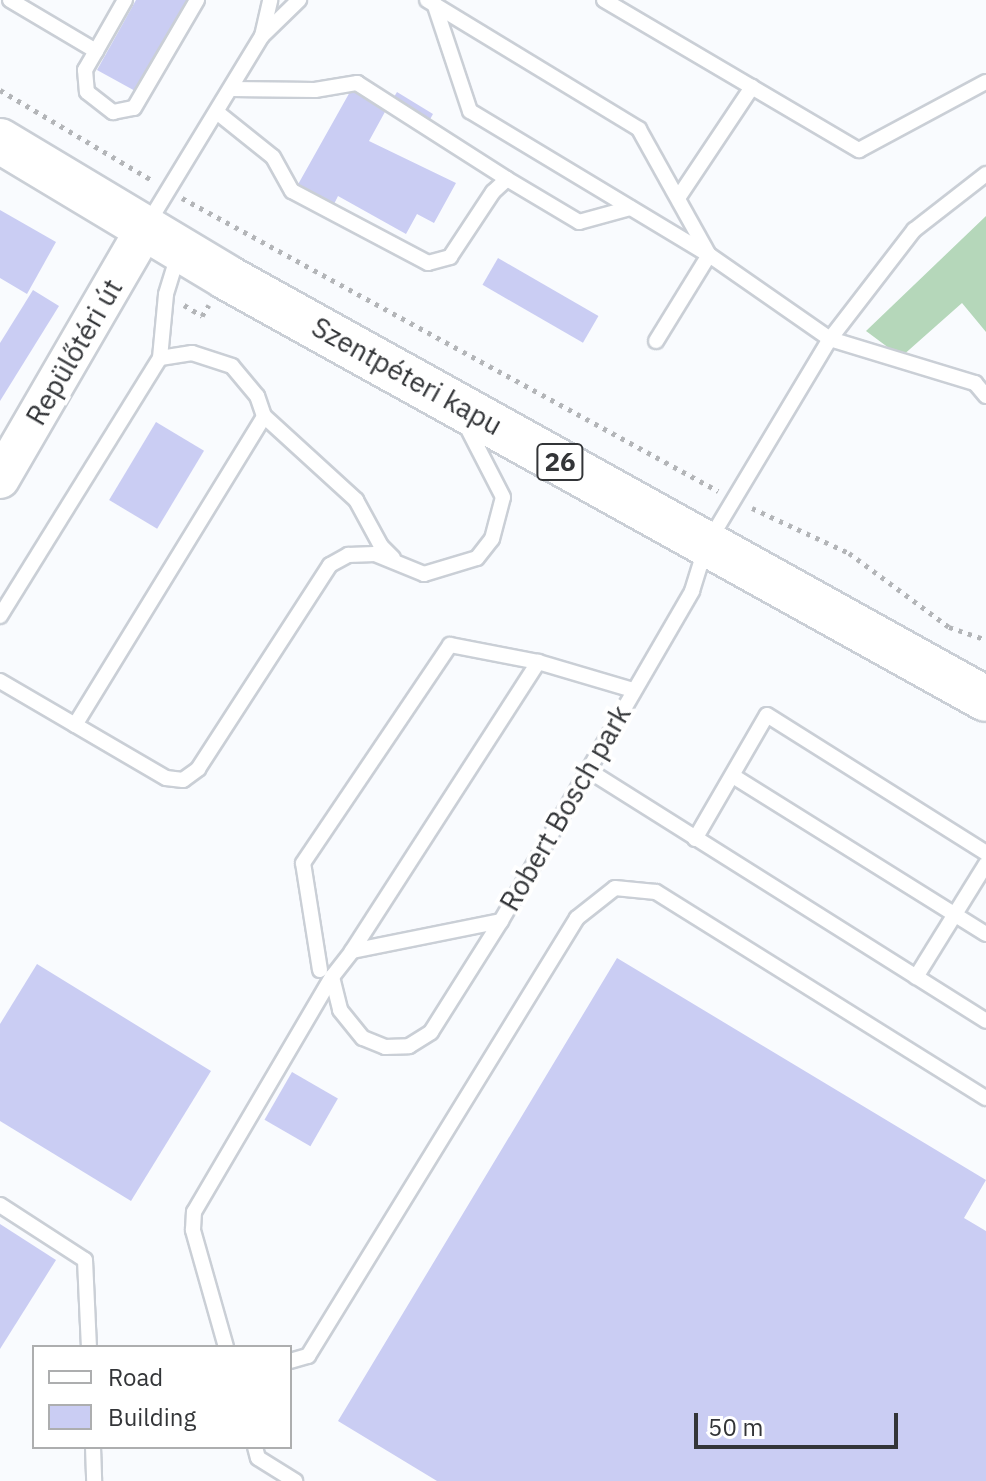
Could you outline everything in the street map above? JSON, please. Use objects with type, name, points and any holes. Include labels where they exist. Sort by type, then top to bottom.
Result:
[{"type":"main road","name":"Szentpéteri kapu","points":[[0,141],[165,222],[456,402],[706,546],[986,699]]},
{"type":"street","name":"Repülőtéri út","points":[[0,479],[165,222]]},
{"type":"lane","points":[[10,0],[36,6],[96,51]]},
{"type":"lane","points":[[125,0],[85,70],[87,92],[113,112],[134,108],[197,0]]},
{"type":"lane","points":[[262,36],[270,0]]},
{"type":"lane","points":[[0,616],[160,358],[166,294],[165,222],[218,113],[262,36],[299,0]]},
{"type":"lane","points":[[604,0],[859,150],[986,82]]},
{"type":"lane","points":[[431,2],[639,129],[680,195],[709,255]]},
{"type":"lane","points":[[431,2],[470,111],[709,255],[830,339],[975,383],[986,396]]},
{"type":"lane","points":[[232,89],[315,90],[357,83],[579,222],[630,208]]},
{"type":"lane","points":[[680,195],[752,87]]},
{"type":"lane","points":[[218,113],[273,157],[292,191],[428,263],[450,257],[493,192],[507,179]]},
{"type":"lane","name":"Robert Bosch park","points":[[352,951],[501,921],[591,772],[633,690],[692,591],[706,546],[732,499],[830,339],[914,230],[986,174]]},
{"type":"lane","points":[[656,341],[709,255]]},
{"type":"lane","points":[[160,358],[192,353],[232,366],[257,396],[264,416],[356,500],[381,546],[402,566]]},
{"type":"lane","points":[[0,681],[166,778],[183,780],[198,769],[330,565],[348,555],[375,554],[424,574],[477,558],[501,517],[503,497],[456,402]]},
{"type":"lane","points":[[75,725],[264,416]]},
{"type":"lane","points":[[501,921],[431,1032],[409,1046],[385,1047],[363,1038],[340,1010],[326,973],[303,863],[450,645],[538,662],[633,690]]},
{"type":"lane","points":[[221,1344],[193,1230],[194,1212],[326,973],[352,951],[538,662]]},
{"type":"lane","points":[[695,839],[767,715],[986,853]]},
{"type":"lane","points":[[591,772],[986,1021]]},
{"type":"lane","points":[[733,776],[986,934]]},
{"type":"lane","points":[[916,977],[986,864]]},
{"type":"lane","points":[[292,1360],[308,1356],[577,918],[615,888],[656,892],[986,1098]]},
{"type":"lane","points":[[0,1205],[85,1260],[89,1345]]},
{"type":"lane","points":[[93,1449],[94,1481]]},
{"type":"lane","points":[[256,1449],[258,1458],[295,1481]]},
{"type":"path","points":[[0,90],[165,222],[849,553],[949,627],[986,640]]},
{"type":"green space","points":[[986,216],[986,332],[962,303],[901,357],[866,331]]},
{"type":"building","points":[[136,0],[187,0],[137,92],[97,70]]},
{"type":"building","points":[[351,90],[386,110],[369,141],[456,183],[434,223],[417,214],[406,234],[338,196],[332,208],[296,188]]},
{"type":"building","points":[[397,92],[433,114],[423,132],[386,110]]},
{"type":"building","points":[[0,210],[56,242],[27,294],[0,278]]},
{"type":"building","points":[[498,258],[598,316],[583,343],[482,285]]},
{"type":"building","points":[[33,290],[59,306],[0,401],[0,343]]},
{"type":"building","points":[[156,422],[204,451],[157,529],[109,500]]},
{"type":"building","points":[[617,958],[986,1180],[964,1218],[986,1231],[986,1481],[437,1481],[338,1421]]},
{"type":"building","points":[[37,964],[211,1071],[131,1201],[0,1121],[0,1024]]},
{"type":"building","points":[[292,1072],[338,1098],[310,1146],[264,1120]]},
{"type":"building","points":[[0,1224],[56,1260],[0,1349]]}]
